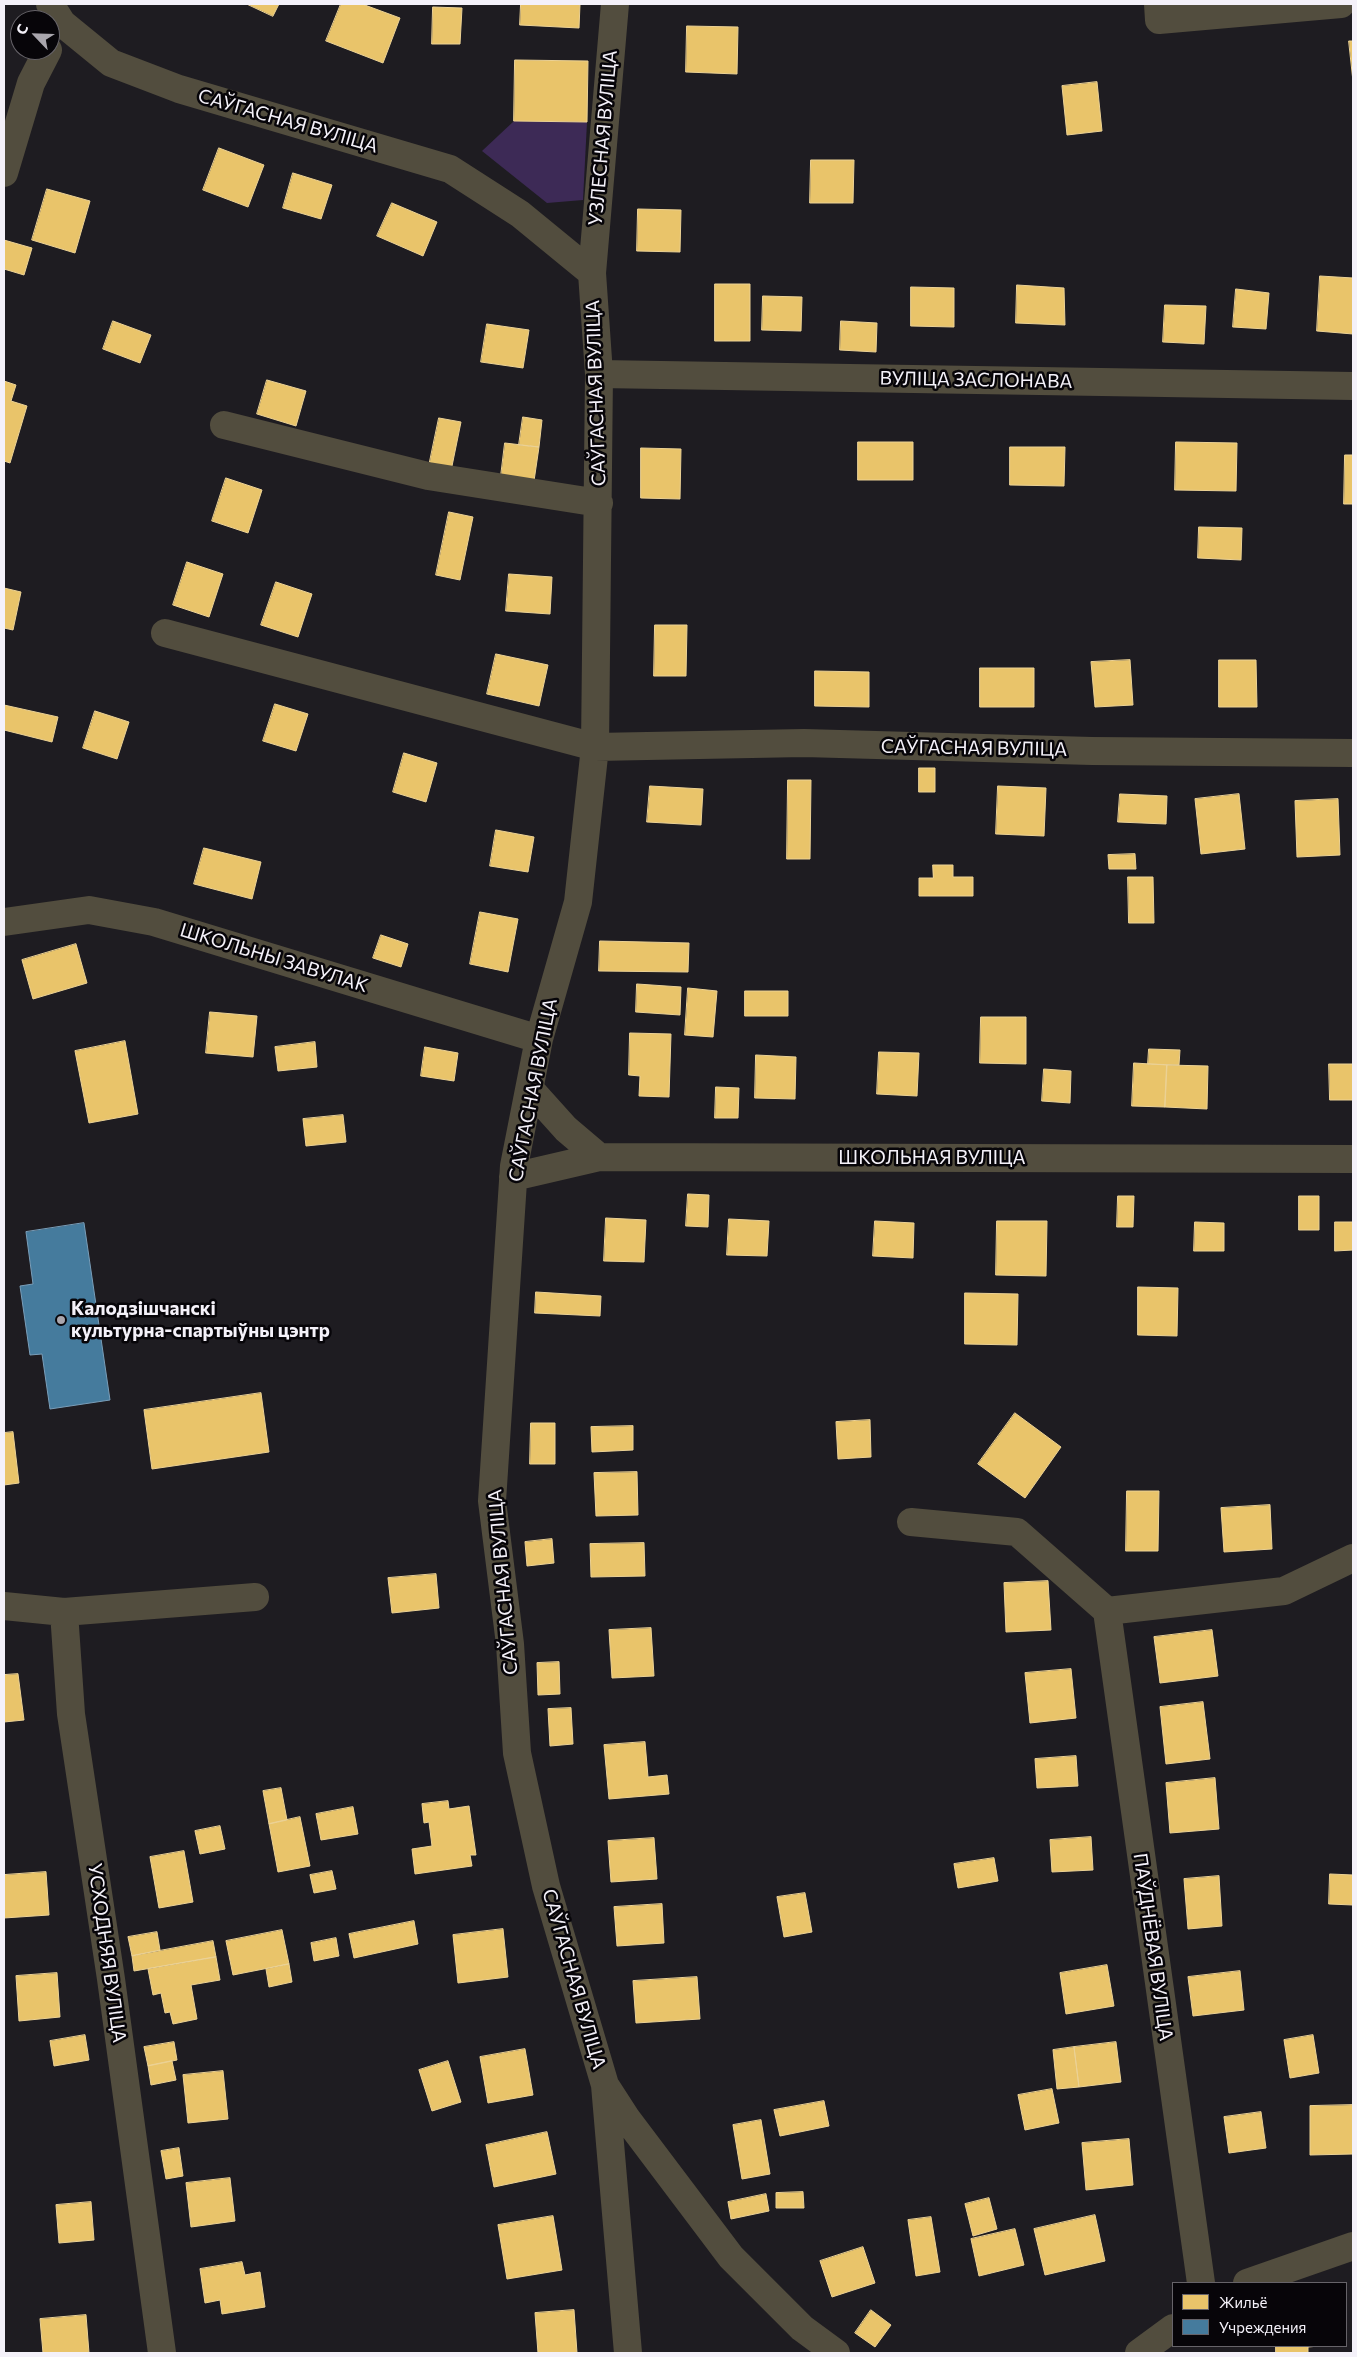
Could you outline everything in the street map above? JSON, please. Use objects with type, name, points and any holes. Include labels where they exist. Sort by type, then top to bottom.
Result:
[{"type":"street","name":"УЗЛЕСНАЯ ВУЛІЦА","points":[[592,273],[615,4]]},
{"type":"street","points":[[1158,4],[1159,20],[1342,4]]},
{"type":"street","name":"САЎГАСНАЯ ВУЛІЦА","points":[[60,28],[111,63],[179,89],[450,169],[520,214],[592,273],[599,374],[595,747],[578,902],[540,1039],[513,1178],[492,1500],[510,1644],[516,1753],[546,1886],[605,2084],[628,2353]]},
{"type":"street","points":[[4,173],[31,83],[43,60]]},
{"type":"street","name":"ВУЛІЦА ЗАСЛОНАВА","points":[[599,374],[1353,386]]},
{"type":"street","points":[[224,425],[428,476],[599,503]]},
{"type":"street","points":[[165,634],[595,747]]},
{"type":"street","name":"САЎГАСНАЯ ВУЛІЦА","points":[[595,747],[804,743],[1092,751],[1353,753]]},
{"type":"street","name":"ШКОЛЬНЫ ЗАВУЛАК","points":[[4,922],[89,910],[154,922],[540,1039]]},
{"type":"street","points":[[530,1089],[566,1130],[599,1157]]},
{"type":"street","name":"ШКОЛЬНАЯ ВУЛІЦА","points":[[513,1178],[599,1157],[1353,1159]]},
{"type":"street","points":[[910,1522],[1017,1532],[1106,1611],[1284,1591],[1353,1558]]},
{"type":"street","points":[[4,1606],[64,1612],[255,1597]]},
{"type":"street","name":"ПАЎДНЁВАЯ ВУЛІЦА","points":[[1106,1611],[1201,2282]]},
{"type":"street","name":"УСХОДНЯЯ ВУЛІЦА","points":[[64,1612],[72,1714],[111,1979],[162,2353]]},
{"type":"street","points":[[605,2084],[627,2119],[731,2257],[802,2328],[836,2353]]},
{"type":"street","points":[[1250,2282],[1353,2246]]},
{"type":"street","points":[[1139,2353],[1172,2329]]},
{"type":"shaded area","points":[[514,121],[587,122],[583,200],[547,203],[482,151]]},
{"type":"building: Жильё","points":[[247,4],[279,4],[273,16]]},
{"type":"building: Жильё","points":[[341,4],[362,4],[400,18],[383,63],[326,41]]},
{"type":"building: Жильё","points":[[521,4],[580,4],[579,28],[520,25]]},
{"type":"building: Жильё","points":[[433,7],[462,8],[460,44],[432,44]]},
{"type":"building: Жильё","points":[[687,26],[738,27],[737,74],[686,72]]},
{"type":"building: Жильё","points":[[1349,41],[1353,41],[1353,81]]},
{"type":"building: Жильё","points":[[515,60],[588,61],[587,122],[514,121]]},
{"type":"building: Жильё","points":[[1097,82],[1102,131],[1067,135],[1062,86]]},
{"type":"building: Жильё","points":[[219,148],[264,165],[248,207],[203,190]]},
{"type":"building: Жильё","points":[[811,160],[854,160],[853,203],[810,203]]},
{"type":"building: Жильё","points":[[293,173],[332,185],[321,219],[283,208]]},
{"type":"building: Жильё","points":[[47,189],[90,201],[75,253],[32,240]]},
{"type":"building: Жильё","points":[[392,203],[437,222],[423,256],[377,236]]},
{"type":"building: Жильё","points":[[638,209],[681,210],[680,252],[637,251]]},
{"type":"building: Жильё","points":[[4,240],[32,248],[24,275],[4,269]]},
{"type":"building: Жильё","points":[[1320,276],[1353,278],[1353,334],[1317,331]]},
{"type":"building: Жильё","points":[[715,284],[750,284],[750,341],[715,341]]},
{"type":"building: Жильё","points":[[1017,285],[1064,288],[1065,325],[1016,323]]},
{"type":"building: Жильё","points":[[911,287],[954,288],[954,327],[911,326]]},
{"type":"building: Жильё","points":[[1236,289],[1269,293],[1266,329],[1233,327]]},
{"type":"building: Жильё","points":[[763,296],[802,297],[801,331],[762,330]]},
{"type":"building: Жильё","points":[[1165,305],[1206,306],[1204,344],[1163,342]]},
{"type":"building: Жильё","points":[[113,321],[151,335],[140,363],[103,349]]},
{"type":"building: Жильё","points":[[841,321],[877,323],[876,352],[840,350]]},
{"type":"building: Жильё","points":[[487,324],[529,330],[523,368],[481,362]]},
{"type":"building: Жильё","points":[[267,380],[306,391],[296,426],[257,414]]},
{"type":"building: Жильё","points":[[4,381],[16,385],[11,401],[27,406],[10,463],[4,461]]},
{"type":"building: Жильё","points":[[523,417],[542,420],[539,447],[519,445]]},
{"type":"building: Жильё","points":[[439,418],[461,422],[451,471],[429,466]]},
{"type":"building: Жильё","points":[[858,442],[913,442],[913,480],[858,480]]},
{"type":"building: Жильё","points":[[1176,442],[1237,443],[1236,491],[1175,490]]},
{"type":"building: Жильё","points":[[505,443],[539,447],[534,481],[501,476]]},
{"type":"building: Жильё","points":[[1010,447],[1065,447],[1064,486],[1010,485]]},
{"type":"building: Жильё","points":[[641,448],[681,449],[680,499],[641,498]]},
{"type":"building: Жильё","points":[[1345,455],[1353,455],[1353,504],[1344,504]]},
{"type":"building: Жильё","points":[[226,478],[262,490],[248,533],[212,521]]},
{"type":"building: Жильё","points":[[449,512],[473,517],[460,580],[436,575]]},
{"type":"building: Жильё","points":[[1199,527],[1242,528],[1241,560],[1198,558]]},
{"type":"building: Жильё","points":[[187,562],[223,574],[209,617],[173,605]]},
{"type":"building: Жильё","points":[[509,574],[552,577],[550,614],[506,611]]},
{"type":"building: Жильё","points":[[276,582],[312,594],[298,637],[261,625]]},
{"type":"building: Жильё","points":[[4,588],[21,592],[13,630],[4,628]]},
{"type":"building: Жильё","points":[[655,625],[687,625],[686,676],[654,676]]},
{"type":"building: Жильё","points":[[496,654],[548,665],[539,706],[487,694]]},
{"type":"building: Жильё","points":[[1130,660],[1133,705],[1095,707],[1091,662]]},
{"type":"building: Жильё","points":[[1219,660],[1256,660],[1257,707],[1219,707]]},
{"type":"building: Жильё","points":[[980,668],[1034,668],[1034,707],[980,707]]},
{"type":"building: Жильё","points":[[815,671],[869,672],[869,707],[815,706]]},
{"type":"building: Жильё","points":[[275,704],[308,714],[296,751],[263,741]]},
{"type":"building: Жильё","points":[[4,705],[58,717],[52,742],[4,730]]},
{"type":"building: Жильё","points":[[95,711],[129,722],[117,759],[83,748]]},
{"type":"building: Жильё","points":[[404,753],[437,763],[426,802],[393,792]]},
{"type":"building: Жильё","points":[[919,768],[935,768],[935,792],[919,792]]},
{"type":"building: Жильё","points":[[788,780],[811,780],[810,859],[787,859]]},
{"type":"building: Жильё","points":[[650,786],[703,789],[701,825],[647,822]]},
{"type":"building: Жильё","points":[[998,786],[1046,788],[1044,836],[996,834]]},
{"type":"building: Жильё","points":[[1120,794],[1167,796],[1166,824],[1118,822]]},
{"type":"building: Жильё","points":[[1239,794],[1245,849],[1201,854],[1195,799]]},
{"type":"building: Жильё","points":[[1338,799],[1340,855],[1297,857],[1295,801]]},
{"type":"building: Жильё","points":[[496,830],[534,837],[528,872],[490,866]]},
{"type":"building: Жильё","points":[[204,848],[261,862],[252,899],[194,884]]},
{"type":"building: Жильё","points":[[1135,854],[1136,869],[1109,869],[1108,855]]},
{"type":"building: Жильё","points":[[933,865],[953,865],[953,877],[973,877],[973,896],[919,896],[919,878],[933,878]]},
{"type":"building: Жильё","points":[[1128,877],[1153,877],[1154,923],[1129,923]]},
{"type":"building: Жильё","points":[[480,912],[518,919],[508,972],[470,964]]},
{"type":"building: Жильё","points":[[381,935],[408,944],[401,967],[373,958]]},
{"type":"building: Жильё","points":[[600,941],[689,943],[688,972],[599,971]]},
{"type":"building: Жильё","points":[[76,944],[87,983],[33,999],[22,960]]},
{"type":"building: Жильё","points":[[637,984],[681,987],[680,1015],[636,1012]]},
{"type":"building: Жильё","points":[[688,988],[717,991],[713,1037],[685,1035]]},
{"type":"building: Жильё","points":[[745,991],[788,991],[788,1016],[745,1016]]},
{"type":"building: Жильё","points":[[210,1012],[257,1016],[253,1057],[206,1053]]},
{"type":"building: Жильё","points":[[981,1017],[1026,1017],[1026,1064],[980,1063]]},
{"type":"building: Жильё","points":[[630,1033],[671,1034],[669,1097],[639,1096],[640,1076],[629,1075]]},
{"type":"building: Жильё","points":[[125,1041],[138,1114],[89,1123],[75,1051]]},
{"type":"building: Жильё","points":[[315,1042],[317,1067],[278,1071],[275,1047]]},
{"type":"building: Жильё","points":[[425,1047],[458,1053],[454,1081],[421,1076]]},
{"type":"building: Жильё","points":[[1149,1049],[1180,1050],[1179,1065],[1148,1064]]},
{"type":"building: Жильё","points":[[879,1052],[919,1053],[917,1096],[877,1094]]},
{"type":"building: Жильё","points":[[756,1055],[796,1057],[795,1099],[755,1098]]},
{"type":"building: Жильё","points":[[1134,1063],[1167,1065],[1165,1107],[1132,1106]]},
{"type":"building: Жильё","points":[[1329,1064],[1353,1064],[1353,1100],[1330,1100]]},
{"type":"building: Жильё","points":[[1167,1065],[1208,1066],[1207,1109],[1165,1107]]},
{"type":"building: Жильё","points":[[1044,1069],[1071,1071],[1070,1103],[1042,1101]]},
{"type":"building: Жильё","points":[[716,1087],[739,1088],[738,1118],[715,1118]]},
{"type":"building: Жильё","points":[[343,1115],[346,1142],[306,1146],[303,1119]]},
{"type":"building: Жильё","points":[[688,1194],[709,1195],[708,1227],[686,1226]]},
{"type":"building: Жильё","points":[[1118,1196],[1134,1196],[1133,1227],[1117,1227]]},
{"type":"building: Жильё","points":[[1299,1196],[1319,1196],[1319,1230],[1299,1230]]},
{"type":"building: Жильё","points":[[606,1218],[646,1220],[644,1262],[604,1261]]},
{"type":"building: Жильё","points":[[729,1219],[769,1221],[767,1256],[727,1255]]},
{"type":"building: Жильё","points":[[875,1221],[914,1223],[913,1258],[873,1256]]},
{"type":"building: Жильё","points":[[997,1221],[1047,1221],[1046,1276],[996,1275]]},
{"type":"building: Жильё","points":[[1195,1222],[1224,1223],[1224,1251],[1194,1251]]},
{"type":"building: Жильё","points":[[1335,1222],[1353,1222],[1353,1250],[1335,1251]]},
{"type":"building: Жильё","points":[[1138,1287],[1178,1288],[1177,1336],[1138,1335]]},
{"type":"building: Жильё","points":[[536,1292],[601,1296],[600,1316],[535,1313]]},
{"type":"building: Жильё","points":[[965,1293],[1018,1294],[1017,1345],[965,1344]]},
{"type":"building: Жильё","points":[[261,1393],[269,1452],[152,1469],[144,1410]]},
{"type":"building: Жильё","points":[[1015,1413],[1061,1447],[1025,1498],[978,1464]]},
{"type":"building: Жильё","points":[[870,1420],[871,1457],[838,1459],[836,1422]]},
{"type":"building: Жильё","points":[[531,1423],[555,1423],[555,1464],[530,1464]]},
{"type":"building: Жильё","points":[[633,1426],[633,1450],[592,1452],[591,1427]]},
{"type":"building: Жильё","points":[[13,1432],[19,1483],[4,1485],[4,1433]]},
{"type":"building: Жильё","points":[[637,1472],[638,1515],[596,1516],[594,1473]]},
{"type":"building: Жильё","points":[[1127,1491],[1159,1491],[1158,1551],[1126,1551]]},
{"type":"building: Жильё","points":[[1270,1505],[1272,1549],[1224,1552],[1221,1508]]},
{"type":"building: Жильё","points":[[552,1539],[554,1563],[527,1566],[525,1542]]},
{"type":"building: Жильё","points":[[644,1543],[645,1576],[591,1577],[590,1544]]},
{"type":"building: Жильё","points":[[436,1574],[439,1608],[392,1613],[388,1578]]},
{"type":"building: Жильё","points":[[1048,1581],[1051,1630],[1006,1632],[1004,1583]]},
{"type":"building: Жильё","points":[[651,1628],[654,1676],[612,1678],[609,1630]]},
{"type":"building: Жильё","points":[[1212,1630],[1218,1676],[1160,1683],[1154,1637]]},
{"type":"building: Жильё","points":[[559,1662],[560,1694],[538,1695],[537,1663]]},
{"type":"building: Жильё","points":[[1071,1669],[1076,1718],[1030,1723],[1025,1673]]},
{"type":"building: Жильё","points":[[18,1674],[24,1720],[4,1722],[4,1675]]},
{"type":"building: Жильё","points":[[1203,1702],[1210,1759],[1166,1764],[1160,1707]]},
{"type":"building: Жильё","points":[[571,1708],[573,1744],[550,1746],[548,1709]]},
{"type":"building: Жильё","points":[[645,1742],[648,1777],[667,1775],[669,1794],[609,1799],[604,1745]]},
{"type":"building: Жильё","points":[[1076,1756],[1078,1786],[1037,1788],[1035,1759]]},
{"type":"building: Жильё","points":[[1215,1778],[1219,1829],[1170,1833],[1166,1783]]},
{"type":"building: Жильё","points":[[281,1788],[287,1820],[269,1824],[263,1791]]},
{"type":"building: Жильё","points":[[448,1801],[449,1809],[469,1806],[476,1855],[470,1855],[472,1866],[415,1874],[412,1849],[432,1846],[429,1822],[424,1823],[422,1804]]},
{"type":"building: Жильё","points":[[353,1807],[358,1834],[321,1840],[316,1814]]},
{"type":"building: Жильё","points":[[300,1817],[310,1866],[278,1872],[269,1824]]},
{"type":"building: Жильё","points":[[220,1826],[225,1849],[200,1854],[195,1831]]},
{"type":"building: Жильё","points":[[1091,1837],[1093,1870],[1052,1872],[1050,1840]]},
{"type":"building: Жильё","points":[[654,1838],[657,1879],[611,1882],[608,1841]]},
{"type":"building: Жильё","points":[[184,1851],[193,1902],[159,1908],[150,1857]]},
{"type":"building: Жильё","points":[[994,1858],[998,1881],[958,1888],[954,1864]]},
{"type":"building: Жильё","points":[[332,1871],[336,1889],[314,1893],[310,1875]]},
{"type":"building: Жильё","points":[[46,1872],[49,1915],[4,1918],[4,1875]]},
{"type":"building: Жильё","points":[[1330,1874],[1353,1875],[1353,1905],[1329,1904]]},
{"type":"building: Жильё","points":[[1219,1876],[1222,1926],[1188,1929],[1184,1879]]},
{"type":"building: Жильё","points":[[805,1893],[812,1932],[784,1937],[777,1897]]},
{"type":"building: Жильё","points":[[662,1904],[664,1943],[617,1946],[614,1907]]},
{"type":"building: Жильё","points":[[414,1921],[418,1944],[354,1958],[349,1934]]},
{"type":"building: Жильё","points":[[503,1929],[508,1977],[458,1983],[453,1935]]},
{"type":"building: Жильё","points":[[282,1930],[289,1964],[233,1975],[226,1941]]},
{"type":"building: Жильё","points":[[157,1932],[160,1950],[132,1956],[128,1937]]},
{"type":"building: Жильё","points":[[336,1938],[339,1956],[314,1961],[311,1943]]},
{"type":"building: Жильё","points":[[213,1941],[216,1957],[134,1971],[132,1956]]},
{"type":"building: Жильё","points":[[216,1957],[220,1980],[191,1985],[197,2019],[173,2024],[170,2012],[165,2013],[161,1993],[153,1995],[148,1969]]},
{"type":"building: Жильё","points":[[289,1964],[292,1982],[269,1987],[266,1969]]},
{"type":"building: Жильё","points":[[1107,1965],[1114,2006],[1066,2014],[1060,1973]]},
{"type":"building: Жильё","points":[[1240,1971],[1244,2010],[1193,2016],[1188,1977]]},
{"type":"building: Жильё","points":[[57,1973],[60,2017],[19,2021],[16,1976]]},
{"type":"building: Жильё","points":[[697,1977],[700,2019],[636,2023],[633,1981]]},
{"type":"building: Жильё","points":[[85,2035],[89,2060],[54,2066],[50,2041]]},
{"type":"building: Жильё","points":[[1313,2035],[1319,2073],[1290,2078],[1284,2040]]},
{"type":"building: Жильё","points":[[174,2042],[177,2060],[148,2066],[144,2047]]},
{"type":"building: Жильё","points":[[1116,2042],[1121,2082],[1079,2087],[1074,2047]]},
{"type":"building: Жильё","points":[[1074,2047],[1079,2087],[1057,2089],[1053,2050]]},
{"type":"building: Жильё","points":[[525,2049],[533,2095],[488,2103],[480,2057]]},
{"type":"building: Жильё","points":[[172,2061],[176,2080],[151,2085],[148,2066]]},
{"type":"building: Жильё","points":[[448,2061],[461,2102],[432,2111],[419,2070]]},
{"type":"building: Жильё","points":[[223,2071],[228,2119],[188,2123],[183,2075]]},
{"type":"building: Жильё","points":[[1052,2089],[1059,2123],[1025,2130],[1018,2095]]},
{"type":"building: Жильё","points":[[824,2101],[829,2126],[780,2136],[774,2110]]},
{"type":"building: Жильё","points":[[1353,2105],[1353,2154],[1310,2155],[1310,2106]]},
{"type":"building: Жильё","points":[[1261,2112],[1266,2148],[1229,2153],[1224,2117]]},
{"type":"building: Жильё","points":[[761,2120],[770,2174],[742,2179],[733,2125]]},
{"type":"building: Жильё","points":[[547,2132],[556,2174],[494,2187],[486,2145]]},
{"type":"building: Жильё","points":[[1129,2139],[1133,2185],[1086,2190],[1082,2143]]},
{"type":"building: Жильё","points":[[179,2148],[183,2176],[166,2179],[161,2151]]},
{"type":"building: Жильё","points":[[230,2178],[235,2221],[191,2227],[186,2183]]},
{"type":"building: Жильё","points":[[803,2192],[804,2208],[776,2208],[776,2193]]},
{"type":"building: Жильё","points":[[766,2194],[769,2211],[731,2219],[728,2202]]},
{"type":"building: Жильё","points":[[989,2198],[997,2229],[973,2236],[965,2204]]},
{"type":"building: Жильё","points":[[91,2202],[94,2240],[59,2243],[56,2205]]},
{"type":"building: Жильё","points":[[1095,2215],[1105,2261],[1045,2275],[1034,2229]]},
{"type":"building: Жильё","points":[[553,2216],[562,2270],[507,2279],[498,2225]]},
{"type":"building: Жильё","points":[[931,2217],[940,2272],[916,2276],[908,2220]]},
{"type":"building: Жильё","points":[[1015,2229],[1024,2265],[979,2276],[971,2239]]},
{"type":"building: Жильё","points":[[863,2247],[875,2283],[832,2297],[820,2261]]},
{"type":"building: Жильё","points":[[242,2262],[245,2275],[260,2272],[265,2307],[222,2314],[220,2300],[205,2303],[200,2269]]},
{"type":"building: Жильё","points":[[574,2310],[577,2353],[538,2353],[535,2313]]},
{"type":"building: Жильё","points":[[871,2310],[891,2325],[875,2347],[855,2333]]},
{"type":"building: Жильё","points":[[86,2315],[89,2353],[43,2353],[40,2319]]},
{"type":"building: Жильё","points":[[1276,2347],[1308,2347],[1308,2353],[1276,2353]]},
{"type":"building: Учреждения","name":"Калодзішчанскі культурна-спартыўны цэнтр","points":[[84,1223],[110,1400],[50,1409],[42,1354],[30,1355],[20,1286],[33,1284],[26,1232]]},
{"type":"place","name":"Калодзішчанскі культурна-спартыўны цэнтр","points":[[61,1320]]}]
